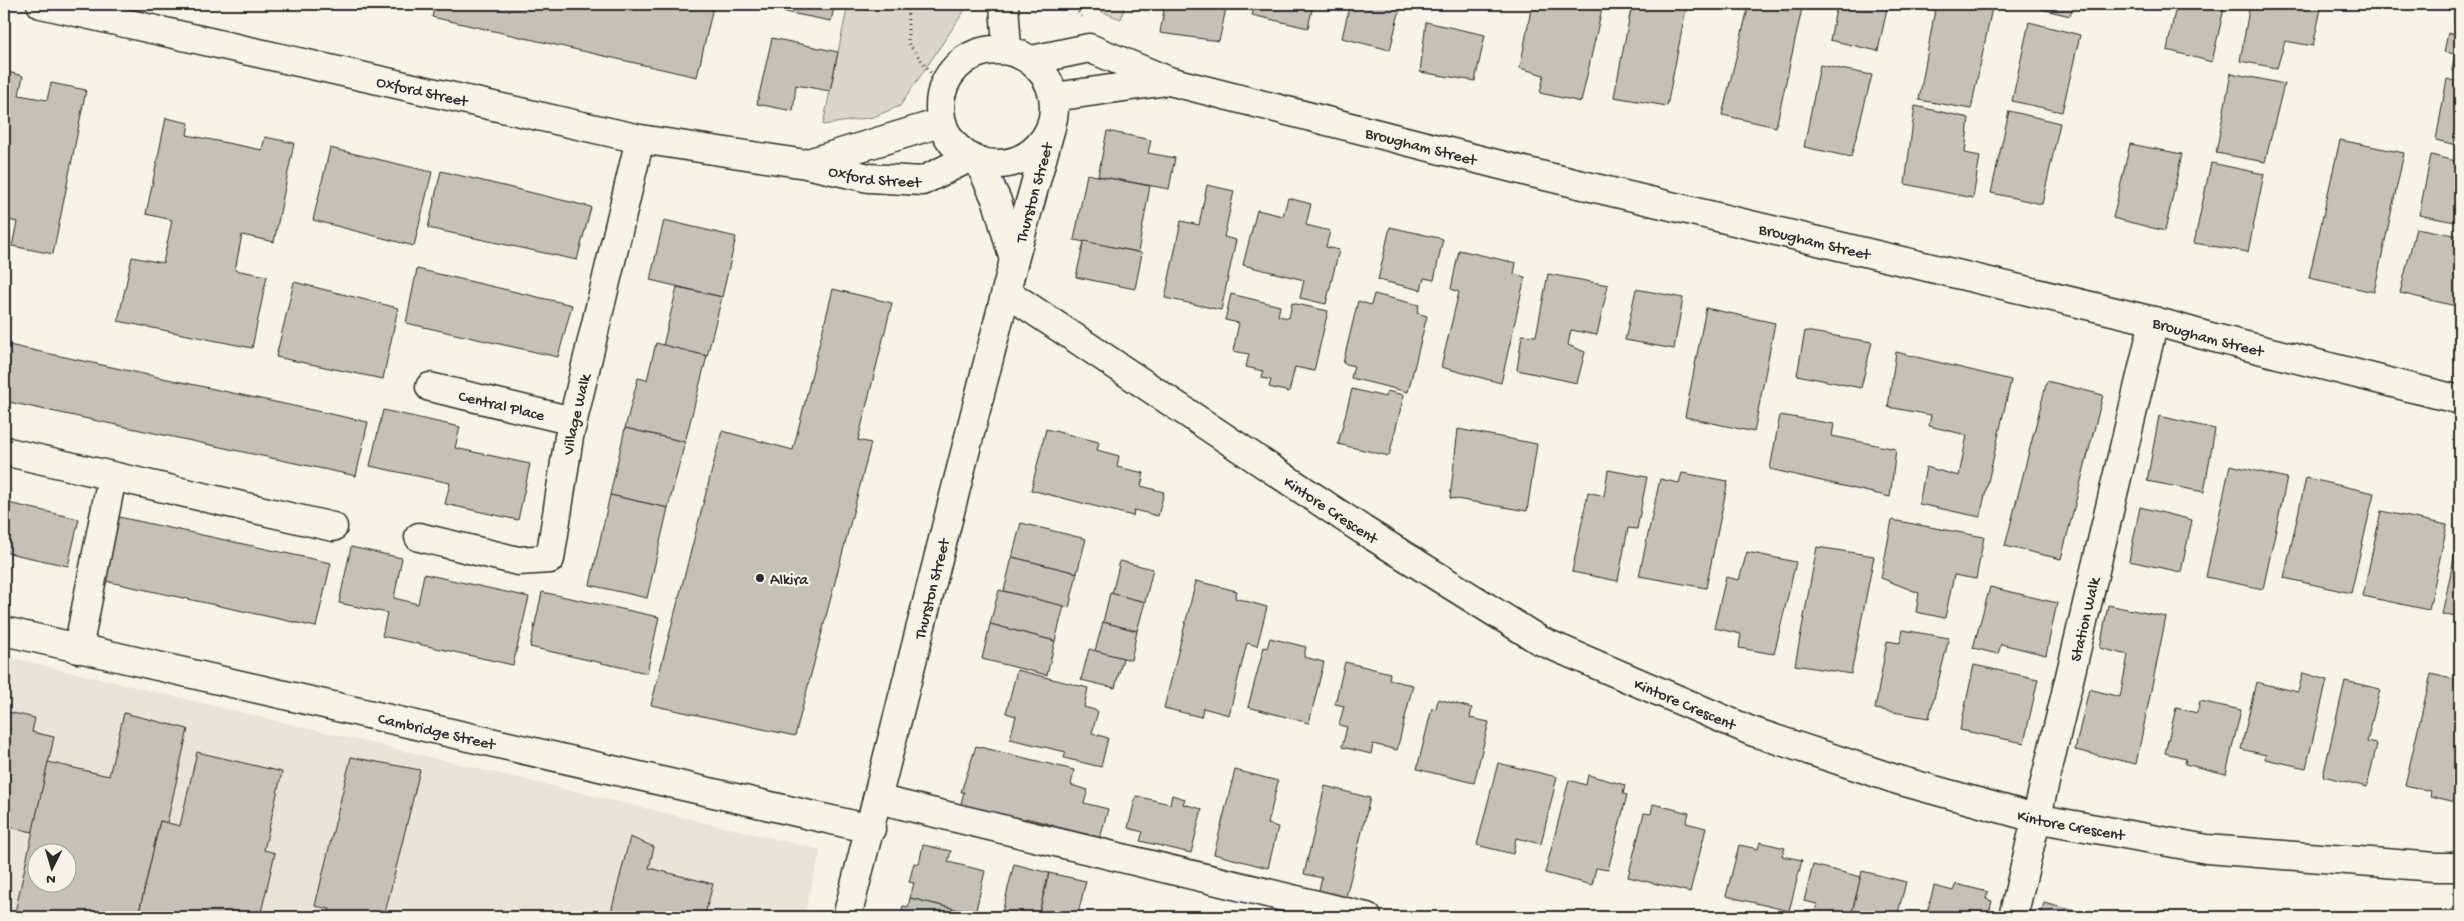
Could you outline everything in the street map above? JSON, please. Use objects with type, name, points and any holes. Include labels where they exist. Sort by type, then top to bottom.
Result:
[{"type":"street","name":"Oxford Street","points":[[41,4],[640,139],[806,164],[869,178],[922,180],[974,160]]},
{"type":"street","points":[[1004,4],[1007,49]]},
{"type":"street","name":"Brougham Street","points":[[1032,60],[1089,48],[1169,81],[1528,172],[2154,321],[2460,400]]},
{"type":"street","points":[[1007,49],[1032,60],[1046,76],[1054,97],[1051,127],[1034,151],[1008,164],[974,160],[951,143],[940,123],[941,86],[967,56],[1007,49]]},
{"type":"street","name":"Brougham Street","points":[[1054,97],[1169,81]]},
{"type":"street","name":"Oxford Street","points":[[806,164],[940,123]]},
{"type":"street","name":"Thurston Street","points":[[847,917],[1014,260],[1051,127]]},
{"type":"street","name":"Village Walk","points":[[419,537],[518,562],[550,560],[573,421],[640,139]]},
{"type":"street","name":"Thurston Street","points":[[974,160],[997,202],[1014,260]]},
{"type":"street","name":"Kintore Crescent","points":[[1006,292],[1363,530],[1539,640],[1751,731],[1898,780],[2035,818],[2207,849],[2435,867],[2460,867]]},
{"type":"street","name":"Station Walk","points":[[2013,917],[2154,321]]},
{"type":"street","name":"Central Place","points":[[430,387],[573,421]]},
{"type":"street","points":[[4,451],[333,527]]},
{"type":"street","points":[[78,648],[112,477]]},
{"type":"street","name":"Cambridge Street","points":[[4,631],[870,829]]},
{"type":"street","points":[[877,799],[1367,917]]},
{"type":"path","points":[[908,4],[908,43],[941,86]]},
{"type":"shaded area","points":[[848,4],[965,4],[965,10],[900,106],[873,117],[823,125]]},
{"type":"shaded area","points":[[1087,4],[1125,4],[1121,19],[1090,7]]},
{"type":"shaded area","points":[[4,656],[821,850],[803,917],[4,917]]},
{"type":"building","points":[[435,4],[696,4],[713,7],[697,77],[432,17]]},
{"type":"building","points":[[755,4],[835,4],[831,21],[755,6]]},
{"type":"building","points":[[1165,4],[1227,4],[1219,41],[1160,33]]},
{"type":"building","points":[[1255,4],[1313,4],[1308,28],[1252,15]]},
{"type":"building","points":[[1350,4],[1401,4],[1390,50],[1342,38]]},
{"type":"building","points":[[1532,4],[1603,4],[1581,102],[1540,93],[1544,75],[1520,68]]},
{"type":"building","points":[[1632,4],[1687,4],[1667,106],[1614,97]]},
{"type":"building","points":[[1749,4],[1803,4],[1776,127],[1722,115]]},
{"type":"building","points":[[1837,4],[1888,4],[1878,51],[1830,40]]},
{"type":"building","points":[[1936,4],[1977,4],[1992,8],[1971,109],[1919,100]]},
{"type":"building","points":[[2038,4],[2074,4],[2070,16],[2037,8]]},
{"type":"building","points":[[2166,4],[2225,4],[2212,62],[2167,50],[2176,6]]},
{"type":"building","points":[[2250,4],[2322,4],[2313,46],[2285,41],[2277,68],[2240,61]]},
{"type":"building","points":[[1426,22],[1485,35],[1475,81],[1420,72]]},
{"type":"building","points":[[2029,22],[2080,35],[2062,112],[2012,101]]},
{"type":"building","points":[[2448,33],[2460,35],[2460,72],[2452,70],[2455,54],[2444,52]]},
{"type":"building","points":[[772,38],[838,52],[830,91],[796,85],[793,111],[757,104]]},
{"type":"building","points":[[1820,65],[1872,75],[1851,157],[1804,147]]},
{"type":"building","points":[[4,71],[23,76],[19,95],[47,100],[51,83],[86,90],[53,254],[12,246],[17,222],[4,219]]},
{"type":"building","points":[[2231,73],[2284,84],[2265,162],[2216,153]]},
{"type":"building","points":[[2447,79],[2460,83],[2460,146],[2436,140]]},
{"type":"building","points":[[1915,106],[1969,118],[1965,153],[1980,156],[1973,198],[1905,184]]},
{"type":"building","points":[[2009,111],[2060,123],[2042,204],[1991,193]]},
{"type":"building","points":[[166,118],[189,123],[187,135],[262,150],[265,137],[294,143],[274,242],[242,235],[235,270],[267,276],[252,348],[118,321],[132,257],[163,263],[172,220],[146,214]]},
{"type":"building","points":[[1107,131],[1151,140],[1148,153],[1175,158],[1169,189],[1098,176]]},
{"type":"building","points":[[2340,140],[2404,153],[2374,292],[2309,278]]},
{"type":"building","points":[[2130,144],[2182,154],[2165,231],[2113,218]]},
{"type":"building","points":[[330,148],[432,172],[414,246],[313,220]]},
{"type":"building","points":[[2431,155],[2460,162],[2460,223],[2419,215]]},
{"type":"building","points":[[2211,163],[2264,174],[2248,252],[2194,243]]},
{"type":"building","points":[[441,171],[591,207],[577,260],[428,228]]},
{"type":"building","points":[[1087,174],[1150,186],[1138,252],[1074,240]]},
{"type":"building","points":[[1207,185],[1234,191],[1224,237],[1236,240],[1221,310],[1165,298],[1181,221],[1199,225]]},
{"type":"building","points":[[1288,198],[1311,204],[1306,225],[1330,231],[1326,247],[1339,250],[1326,304],[1300,298],[1304,280],[1243,265],[1257,210],[1283,216]]},
{"type":"building","points":[[664,220],[736,237],[722,297],[650,280]]},
{"type":"building","points":[[1390,227],[1443,239],[1434,280],[1424,278],[1421,290],[1378,280]]},
{"type":"building","points":[[2416,228],[2460,236],[2460,307],[2400,293]]},
{"type":"building","points":[[1084,241],[1142,253],[1135,289],[1076,277]]},
{"type":"building","points":[[1459,250],[1516,263],[1514,274],[1525,277],[1501,383],[1441,367],[1459,292],[1451,289]]},
{"type":"building","points":[[417,269],[572,305],[558,357],[406,323]]},
{"type":"building","points":[[1548,274],[1608,285],[1597,335],[1571,330],[1568,345],[1585,352],[1577,383],[1517,370],[1522,335],[1536,336]]},
{"type":"building","points":[[294,282],[398,308],[383,379],[276,357]]},
{"type":"building","points":[[677,287],[722,297],[707,356],[663,346]]},
{"type":"building","name":"Alkira","points":[[833,289],[892,303],[858,440],[871,443],[795,736],[651,705],[722,431],[793,450]]},
{"type":"building","points":[[1636,289],[1683,298],[1674,349],[1625,340]]},
{"type":"building","points":[[1231,294],[1280,306],[1278,316],[1289,318],[1292,303],[1328,311],[1314,371],[1295,367],[1289,392],[1269,387],[1271,380],[1262,378],[1263,371],[1246,367],[1249,354],[1233,351],[1239,323],[1225,320]]},
{"type":"building","points":[[1374,294],[1419,305],[1417,313],[1427,316],[1408,392],[1351,378],[1354,366],[1343,363],[1358,301],[1371,305]]},
{"type":"building","points":[[1706,308],[1775,323],[1754,432],[1685,417]]},
{"type":"building","points":[[1805,331],[1872,342],[1861,388],[1797,375]]},
{"type":"building","points":[[656,343],[707,356],[685,442],[625,428],[638,378],[647,380]]},
{"type":"building","points":[[4,344],[368,422],[356,476],[4,401]]},
{"type":"building","points":[[1896,352],[2011,380],[1980,517],[1919,504],[1926,467],[1959,476],[1967,435],[1929,426],[1931,415],[1888,407]]},
{"type":"building","points":[[2047,381],[2103,395],[2061,559],[2005,546]]},
{"type":"building","points":[[1352,389],[1385,397],[1387,391],[1404,395],[1389,456],[1338,444]]},
{"type":"building","points":[[383,410],[460,427],[455,448],[530,464],[518,520],[445,504],[450,483],[370,466]]},
{"type":"building","points":[[1780,415],[1834,424],[1832,436],[1896,449],[1890,497],[1770,469]]},
{"type":"building","points":[[2159,416],[2215,429],[2204,492],[2147,481]]},
{"type":"building","points":[[625,428],[685,442],[668,508],[610,495]]},
{"type":"building","points":[[1046,429],[1099,442],[1097,450],[1119,456],[1117,467],[1144,473],[1141,486],[1164,492],[1158,516],[1134,510],[1133,516],[1031,490]]},
{"type":"building","points":[[1458,429],[1537,444],[1527,511],[1450,498]]},
{"type":"building","points":[[2230,465],[2287,478],[2263,589],[2206,577]]},
{"type":"building","points":[[1608,470],[1647,477],[1637,529],[1628,528],[1618,581],[1572,572],[1588,492],[1604,496]]},
{"type":"building","points":[[1682,473],[1728,481],[1706,588],[1639,576],[1660,479],[1679,483]]},
{"type":"building","points":[[2306,478],[2374,493],[2351,593],[2284,578]]},
{"type":"building","points":[[610,495],[668,508],[647,598],[590,585]]},
{"type":"building","points":[[4,502],[79,519],[68,566],[4,552]]},
{"type":"building","points":[[2140,507],[2192,520],[2181,572],[2129,561]]},
{"type":"building","points":[[2381,511],[2447,525],[2429,610],[2363,596]]},
{"type":"building","points":[[119,517],[331,563],[316,627],[105,581]]},
{"type":"building","points":[[1892,520],[1984,537],[1976,579],[1954,575],[1945,618],[1916,612],[1919,593],[1881,578]]},
{"type":"building","points":[[1021,523],[1086,539],[1077,573],[1012,557]]},
{"type":"building","points":[[2460,530],[2460,618],[2442,614]]},
{"type":"building","points":[[351,547],[402,558],[394,598],[418,604],[424,574],[529,597],[513,665],[382,636],[387,613],[339,603]]},
{"type":"building","points":[[1817,547],[1874,556],[1851,674],[1795,665]]},
{"type":"building","points":[[1747,552],[1796,562],[1774,654],[1739,648],[1741,634],[1714,628],[1726,577],[1739,580]]},
{"type":"building","points":[[1012,557],[1077,573],[1069,608],[1004,591]]},
{"type":"building","points":[[1120,561],[1153,569],[1145,602],[1112,594]]},
{"type":"building","points":[[1196,581],[1237,591],[1235,598],[1267,607],[1257,646],[1247,643],[1229,715],[1203,708],[1201,717],[1164,708]]},
{"type":"building","points":[[1990,587],[2057,603],[2046,655],[2001,644],[1998,654],[1973,648]]},
{"type":"building","points":[[999,590],[1064,606],[1055,641],[990,624]]},
{"type":"building","points":[[542,592],[659,617],[647,673],[530,647]]},
{"type":"building","points":[[1110,593],[1145,602],[1137,631],[1103,622]]},
{"type":"building","points":[[2108,605],[2166,617],[2136,764],[2075,750],[2089,689],[2120,697],[2128,655],[2100,648]]},
{"type":"building","points":[[1103,622],[1137,631],[1131,660],[1095,651]]},
{"type":"building","points":[[990,624],[1055,641],[1047,675],[982,659]]},
{"type":"building","points":[[1903,630],[1949,638],[1929,718],[1875,709],[1887,641],[1900,643]]},
{"type":"building","points":[[1270,638],[1306,647],[1304,657],[1324,662],[1309,723],[1248,707],[1264,647],[1267,648]]},
{"type":"building","points":[[1089,649],[1123,658],[1115,688],[1081,680]]},
{"type":"building","points":[[1345,662],[1390,673],[1389,680],[1413,685],[1397,750],[1373,744],[1371,754],[1342,747],[1347,727],[1339,725],[1344,706],[1335,704]]},
{"type":"building","points":[[1974,665],[2038,679],[2024,743],[1960,730]]},
{"type":"building","points":[[1017,670],[1088,688],[1084,707],[1098,711],[1092,733],[1108,738],[1101,767],[1064,758],[1066,752],[1010,739],[1016,716],[1006,713]]},
{"type":"building","points":[[2303,673],[2327,680],[2306,768],[2265,759],[2266,755],[2241,749],[2256,682],[2298,692]]},
{"type":"building","points":[[2431,674],[2460,681],[2460,803],[2430,796],[2431,791],[2405,785]]},
{"type":"building","points":[[2345,681],[2380,689],[2367,742],[2377,744],[2367,787],[2323,776]]},
{"type":"building","points":[[1438,699],[1472,708],[1470,718],[1489,722],[1474,783],[1417,769],[1432,708],[1436,709]]},
{"type":"building","points":[[2200,701],[2241,710],[2226,774],[2185,764],[2186,758],[2165,753],[2176,708],[2197,713]]},
{"type":"building","points":[[4,711],[35,718],[32,732],[54,737],[33,832],[4,826]]},
{"type":"building","points":[[124,713],[188,729],[167,823],[160,821],[138,917],[14,917],[28,853],[28,894],[78,894],[78,844],[30,844],[48,762],[109,776]]},
{"type":"building","points":[[976,746],[1074,770],[1071,785],[1088,790],[1084,803],[1108,809],[1098,846],[1050,834],[1053,825],[1026,818],[1024,827],[959,811],[964,792],[961,792]]},
{"type":"building","points":[[197,752],[282,772],[264,850],[275,853],[260,917],[138,917],[160,821],[180,826]]},
{"type":"building","points":[[351,757],[420,770],[384,917],[328,917],[330,909],[315,906]]},
{"type":"building","points":[[1498,763],[1557,777],[1541,844],[1516,838],[1513,854],[1477,845]]},
{"type":"building","points":[[1235,770],[1278,781],[1268,824],[1278,827],[1268,868],[1214,854]]},
{"type":"building","points":[[1588,775],[1625,785],[1623,794],[1627,795],[1608,870],[1596,868],[1592,885],[1545,873],[1569,780],[1586,785]]},
{"type":"building","points":[[1325,786],[1370,798],[1345,901],[1318,894],[1322,878],[1304,874]]},
{"type":"building","points":[[1172,795],[1185,799],[1183,804],[1202,809],[1191,853],[1140,841],[1143,832],[1128,828],[1136,796],[1170,804]]},
{"type":"building","points":[[1653,804],[1689,813],[1686,823],[1706,828],[1690,892],[1628,877],[1644,813],[1651,814]]},
{"type":"building","points":[[630,837],[654,847],[649,868],[713,884],[705,914],[720,917],[593,917],[594,911],[610,916]]},
{"type":"building","points":[[1760,842],[1785,848],[1782,856],[1802,860],[1789,911],[1726,896],[1739,845],[1758,849]]},
{"type":"building","points":[[923,845],[951,851],[948,862],[985,871],[975,914],[910,898],[914,883],[909,882],[914,863],[919,864]]},
{"type":"building","points":[[1014,864],[1049,873],[1038,917],[1001,917]]},
{"type":"building","points":[[1813,865],[1861,877],[1851,917],[1813,917],[1817,904],[1804,901]]},
{"type":"building","points":[[1862,871],[1906,882],[1897,917],[1851,917]]},
{"type":"building","points":[[1049,873],[1086,881],[1077,917],[1038,917]]},
{"type":"building","points":[[1956,884],[1988,892],[1986,899],[1992,901],[1988,917],[1926,917],[1934,886],[1953,891]]},
{"type":"building","points":[[910,898],[975,914],[974,917],[900,917],[903,906],[908,907]]},
{"type":"building","points":[[2044,903],[2083,913],[2082,917],[2040,917]]},
{"type":"place","name":"Alkira","points":[[760,578]]}]
